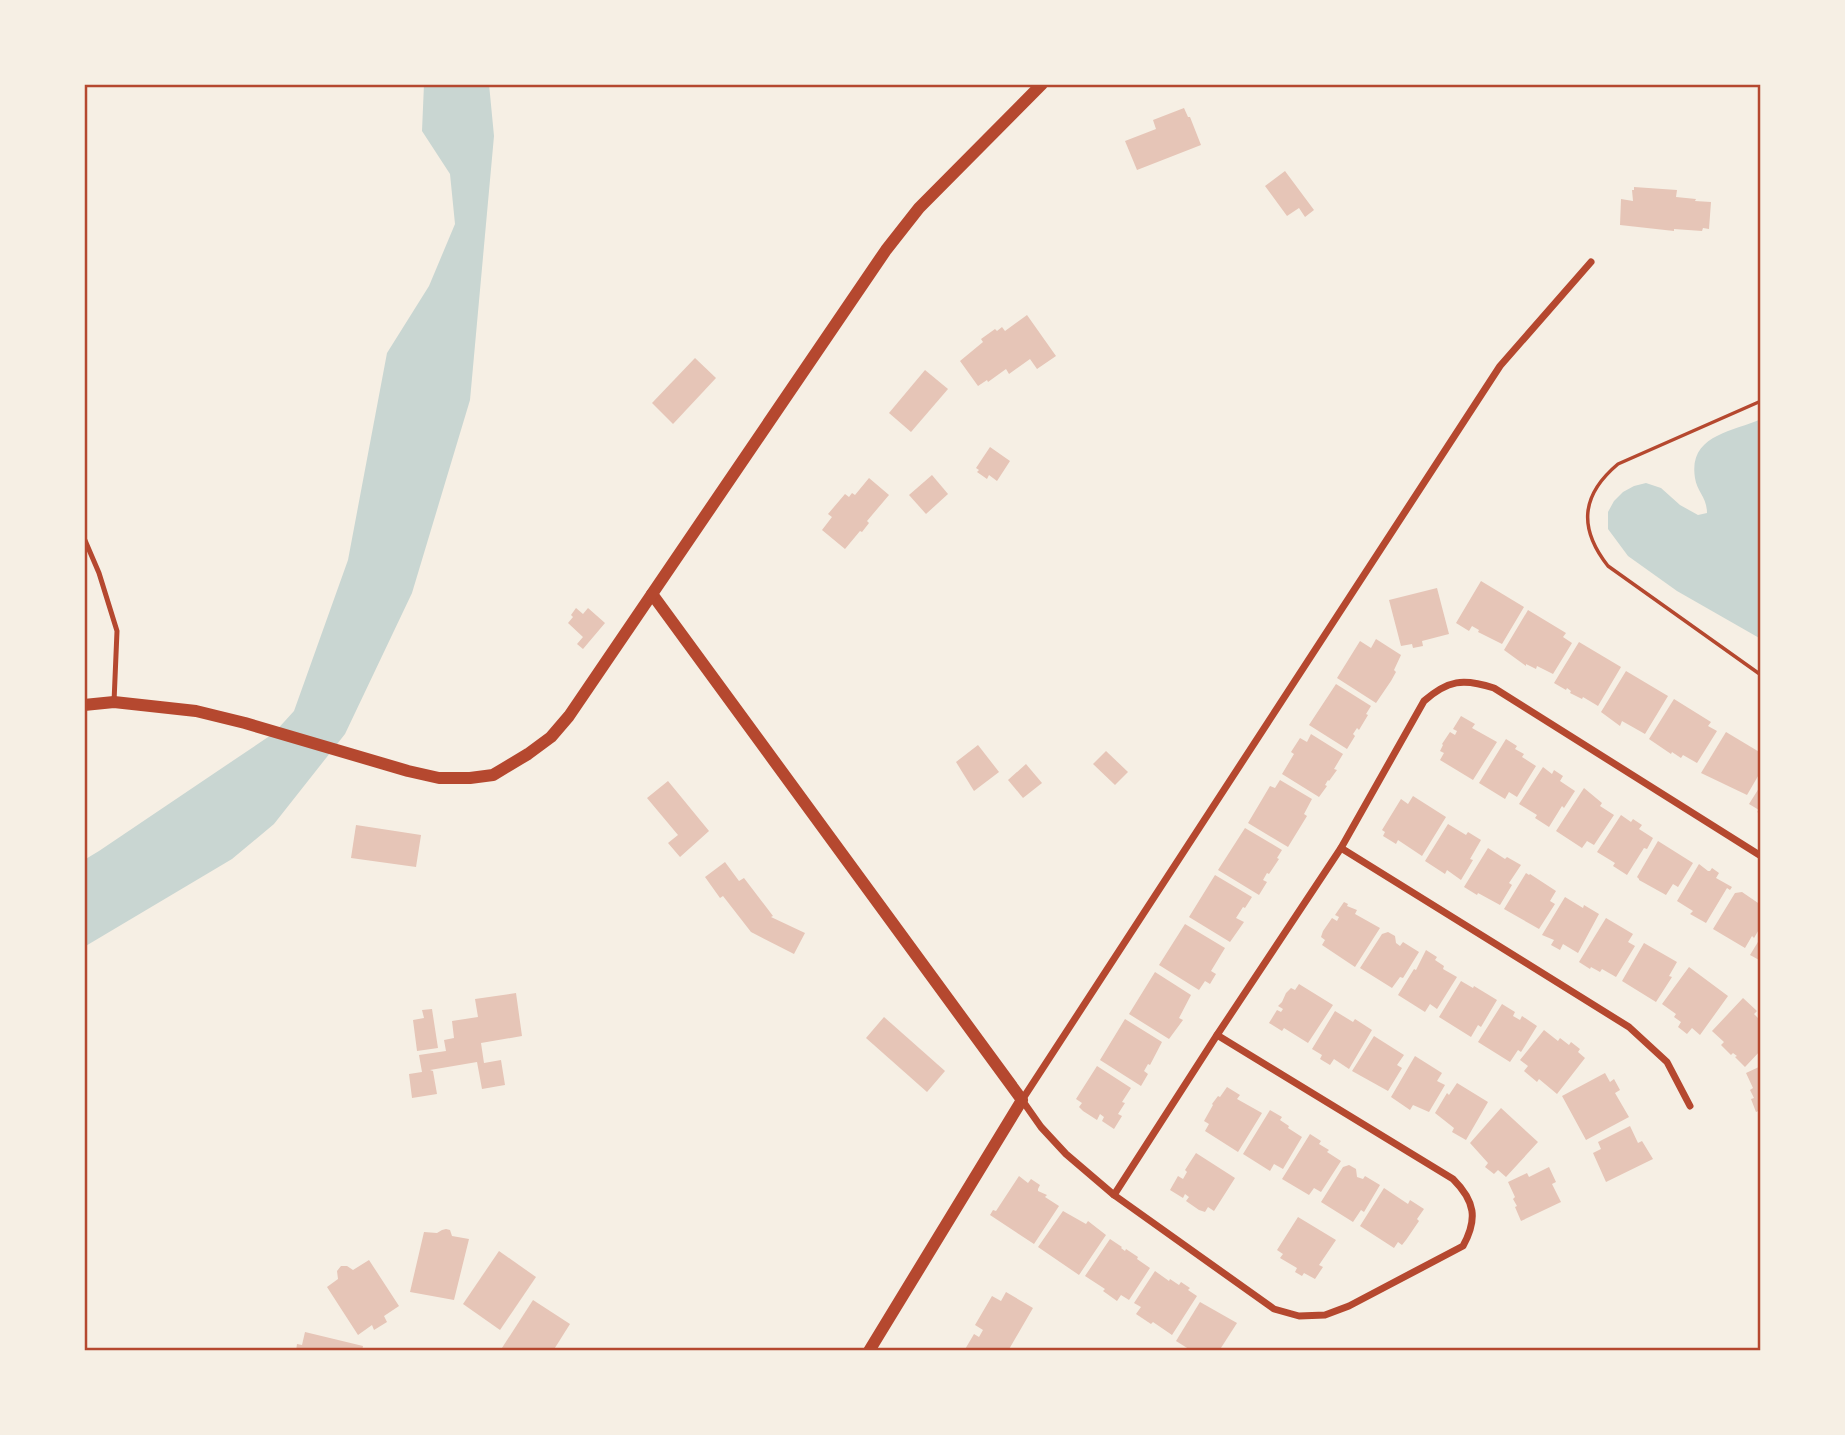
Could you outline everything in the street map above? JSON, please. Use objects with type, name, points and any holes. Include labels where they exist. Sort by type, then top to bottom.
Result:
[{"type":"street","points":[[84,705],[114,702],[181,708],[246,723],[439,778],[493,775],[509,767],[551,737],[569,716],[886,250],[919,208],[1042,84]]},
{"type":"street","points":[[869,1351],[1022,1100],[1500,366],[1591,261]]},
{"type":"street","points":[[652,594],[1041,1126],[1066,1154],[1114,1195],[1274,1309],[1299,1316],[1325,1315],[1349,1306],[1463,1247],[1471,1233],[1471,1203],[1464,1190],[1452,1179],[1217,1035]]},
{"type":"street","points":[[1114,1195],[1341,848],[1424,701],[1438,689],[1456,682],[1475,682],[1493,688],[1761,856]]},
{"type":"street","points":[[1341,848],[1629,1027],[1667,1062],[1690,1106]]},
{"type":"lane","points":[[84,538],[99,573],[117,631],[114,702]]},
{"type":"path","points":[[1761,401],[1618,464],[1603,477],[1593,493],[1588,512],[1589,532],[1595,550],[1608,566],[1761,675]]},
{"type":"shaded area","points":[[424,84],[489,84],[494,136],[470,400],[412,593],[345,734],[274,824],[232,859],[84,947],[84,860],[274,733],[294,711],[348,560],[387,353],[429,286],[455,224],[450,174],[422,131]]},
{"type":"shaded area","points":[[1761,419],[1761,639],[1677,591],[1628,556],[1608,529],[1608,512],[1623,492],[1646,483],[1661,488],[1680,505],[1698,515],[1707,513],[1695,478],[1698,452],[1714,437]]},
{"type":"building","points":[[1184,108],[1201,145],[1137,170],[1125,141],[1156,129],[1153,120]]},
{"type":"building","points":[[1285,171],[1314,210],[1305,217],[1299,208],[1287,216],[1265,186]]},
{"type":"building","points":[[1634,187],[1677,190],[1676,197],[1711,202],[1709,229],[1674,231],[1620,225],[1621,199],[1633,201]]},
{"type":"building","points":[[1027,315],[1056,356],[1037,369],[1030,359],[1009,374],[1006,369],[978,386],[960,361],[995,329],[997,331],[1002,327],[1005,331]]},
{"type":"building","points":[[695,358],[716,378],[673,424],[652,403]]},
{"type":"building","points":[[925,370],[948,389],[911,432],[889,413]]},
{"type":"building","points":[[990,447],[1010,461],[997,481],[989,475],[987,479],[977,472],[979,470],[976,468]]},
{"type":"building","points":[[932,475],[948,494],[926,514],[909,495]]},
{"type":"building","points":[[869,478],[889,495],[867,521],[869,523],[862,532],[860,531],[845,549],[822,530],[832,517],[828,514],[845,494],[849,497],[852,493],[855,495]]},
{"type":"building","points":[[1481,581],[1524,607],[1502,644],[1472,626],[1469,631],[1456,623]]},
{"type":"building","points":[[1437,588],[1449,634],[1422,641],[1423,646],[1401,646],[1389,600]]},
{"type":"building","points":[[576,608],[583,614],[588,608],[605,623],[583,649],[577,644],[583,637],[568,623]]},
{"type":"building","points":[[1528,610],[1566,633],[1563,637],[1572,643],[1553,674],[1537,666],[1536,669],[1526,666],[1504,650]]},
{"type":"building","points":[[1376,639],[1401,655],[1394,670],[1396,672],[1376,703],[1337,678],[1360,641],[1371,648]]},
{"type":"building","points":[[1579,642],[1621,667],[1598,706],[1554,683]]},
{"type":"building","points":[[1626,671],[1668,696],[1645,734],[1622,721],[1620,726],[1601,712]]},
{"type":"building","points":[[1336,684],[1371,706],[1347,749],[1309,725]]},
{"type":"building","points":[[1674,699],[1711,722],[1708,726],[1717,731],[1697,763],[1683,755],[1681,758],[1672,752],[1671,754],[1649,739]]},
{"type":"building","points":[[1461,716],[1475,724],[1472,728],[1497,742],[1473,780],[1440,760],[1444,753],[1440,751],[1442,744],[1450,732],[1455,735],[1457,731],[1453,729]]},
{"type":"building","points":[[1726,732],[1761,753],[1761,771],[1747,795],[1701,773]]},
{"type":"building","points":[[1311,734],[1343,754],[1334,769],[1337,770],[1319,797],[1282,774],[1300,738],[1307,742]]},
{"type":"building","points":[[1506,739],[1517,746],[1515,749],[1524,754],[1522,757],[1536,766],[1517,797],[1509,792],[1505,799],[1479,783]]},
{"type":"building","points":[[978,745],[999,772],[974,791],[956,762]]},
{"type":"building","points":[[1106,751],[1128,772],[1115,785],[1093,764]]},
{"type":"building","points":[[1026,764],[1042,783],[1023,798],[1008,780]]},
{"type":"building","points":[[1543,767],[1552,774],[1554,770],[1563,776],[1560,781],[1575,791],[1549,827],[1535,818],[1537,815],[1519,804]]},
{"type":"building","points":[[1280,780],[1312,799],[1304,814],[1307,816],[1288,847],[1248,823],[1270,786],[1275,788]]},
{"type":"building","points":[[668,781],[709,831],[680,857],[668,843],[678,835],[647,798]]},
{"type":"building","points":[[1761,785],[1761,814],[1749,804]]},
{"type":"building","points":[[1584,788],[1602,803],[1600,806],[1614,815],[1594,845],[1587,841],[1582,848],[1556,831]]},
{"type":"building","points":[[1413,796],[1446,817],[1422,856],[1398,840],[1396,844],[1383,836],[1385,832],[1382,830],[1401,799],[1408,804]]},
{"type":"building","points":[[1621,815],[1642,825],[1639,829],[1653,838],[1627,875],[1613,866],[1615,863],[1597,852]]},
{"type":"building","points":[[1448,824],[1481,840],[1461,880],[1447,870],[1445,874],[1425,861]]},
{"type":"building","points":[[356,825],[421,835],[416,867],[351,858]]},
{"type":"building","points":[[1245,828],[1282,850],[1277,858],[1279,859],[1263,880],[1267,882],[1259,895],[1218,870]]},
{"type":"building","points":[[1658,841],[1693,863],[1678,887],[1673,884],[1666,895],[1637,877]]},
{"type":"building","points":[[1488,848],[1521,865],[1509,883],[1512,885],[1500,905],[1464,887]]},
{"type":"building","points":[[725,862],[739,881],[744,878],[773,916],[771,917],[805,933],[794,954],[751,932],[723,896],[720,898],[705,877]]},
{"type":"building","points":[[1699,864],[1708,871],[1712,868],[1719,873],[1716,878],[1732,887],[1730,890],[1727,888],[1706,923],[1690,914],[1693,911],[1677,901]]},
{"type":"building","points":[[1526,873],[1556,891],[1550,901],[1555,904],[1539,929],[1504,909]]},
{"type":"building","points":[[1215,875],[1252,897],[1236,918],[1244,922],[1230,942],[1189,917]]},
{"type":"building","points":[[1742,892],[1761,905],[1761,926],[1745,948],[1713,929],[1735,893]]},
{"type":"building","points":[[1565,897],[1599,914],[1578,953],[1563,944],[1560,950],[1551,945],[1554,940],[1542,935]]},
{"type":"building","points":[[1344,902],[1357,910],[1355,914],[1380,928],[1355,967],[1322,945],[1325,940],[1321,937],[1323,931],[1332,918],[1337,921],[1339,917],[1335,915]]},
{"type":"building","points":[[1606,918],[1633,934],[1628,942],[1635,946],[1616,977],[1602,969],[1600,972],[1591,967],[1590,969],[1579,962]]},
{"type":"building","points":[[1185,924],[1225,948],[1211,971],[1216,974],[1210,984],[1205,981],[1199,990],[1159,965]]},
{"type":"building","points":[[1388,932],[1395,936],[1396,943],[1400,946],[1403,942],[1419,952],[1403,978],[1400,977],[1392,988],[1360,968],[1382,934]]},
{"type":"building","points":[[1761,937],[1761,961],[1750,955]]},
{"type":"building","points":[[1644,943],[1677,962],[1669,976],[1672,977],[1656,1002],[1622,981]]},
{"type":"building","points":[[1426,950],[1437,957],[1435,960],[1444,966],[1443,969],[1457,977],[1437,1009],[1430,1004],[1425,1012],[1398,995]]},
{"type":"building","points":[[1689,967],[1728,996],[1700,1035],[1692,1028],[1687,1034],[1678,1027],[1681,1022],[1674,1017],[1676,1014],[1662,1004]]},
{"type":"building","points":[[1155,972],[1191,995],[1179,1018],[1183,1020],[1169,1039],[1129,1014]]},
{"type":"building","points":[[1461,981],[1497,1000],[1481,1027],[1478,1025],[1471,1037],[1439,1017]]},
{"type":"building","points":[[1299,984],[1333,1005],[1308,1043],[1284,1028],[1282,1031],[1269,1023],[1277,1010],[1281,1012],[1283,1009],[1278,1006],[1286,993],[1291,988],[1295,990]]},
{"type":"building","points":[[516,993],[522,1036],[481,1043],[484,1063],[501,1060],[505,1085],[482,1089],[477,1062],[430,1070],[433,1071],[437,1094],[412,1098],[409,1074],[422,1072],[419,1055],[446,1051],[444,1040],[454,1038],[452,1021],[478,1017],[475,999]]},
{"type":"building","points":[[1743,998],[1757,1011],[1754,1014],[1761,1021],[1761,1050],[1745,1067],[1735,1057],[1737,1056],[1733,1053],[1731,1055],[1721,1045],[1724,1042],[1712,1031]]},
{"type":"building","points":[[1502,1004],[1515,1012],[1513,1016],[1520,1020],[1522,1016],[1537,1026],[1521,1052],[1518,1050],[1510,1062],[1478,1042]]},
{"type":"building","points":[[432,1009],[438,1048],[417,1051],[413,1020],[424,1018],[422,1010]]},
{"type":"building","points":[[1335,1011],[1372,1030],[1349,1069],[1334,1059],[1330,1065],[1320,1059],[1322,1055],[1312,1049]]},
{"type":"building","points":[[884,1017],[945,1071],[927,1092],[866,1038]]},
{"type":"building","points":[[1125,1019],[1162,1042],[1144,1071],[1148,1074],[1141,1086],[1100,1060]]},
{"type":"building","points":[[1544,1030],[1558,1041],[1560,1038],[1569,1045],[1571,1042],[1580,1049],[1578,1052],[1585,1058],[1557,1094],[1524,1071],[1528,1066],[1520,1060]]},
{"type":"building","points":[[1374,1036],[1404,1055],[1397,1065],[1402,1068],[1388,1091],[1352,1071]]},
{"type":"building","points":[[1415,1056],[1442,1073],[1437,1081],[1445,1085],[1429,1112],[1413,1105],[1410,1110],[1391,1097]]},
{"type":"building","points":[[1097,1066],[1131,1088],[1122,1102],[1125,1103],[1118,1114],[1122,1116],[1114,1129],[1102,1121],[1104,1117],[1100,1114],[1097,1120],[1083,1111],[1079,1107],[1082,1103],[1076,1099]]},
{"type":"building","points":[[1761,1066],[1761,1110],[1756,1112],[1751,1099],[1754,1098],[1750,1090],[1753,1088],[1746,1073]]},
{"type":"building","points":[[1605,1073],[1610,1082],[1614,1079],[1620,1090],[1615,1093],[1629,1117],[1586,1140],[1562,1096]]},
{"type":"building","points":[[1457,1083],[1488,1102],[1466,1140],[1452,1132],[1454,1128],[1435,1113],[1447,1093],[1449,1095]]},
{"type":"building","points":[[1227,1087],[1240,1095],[1237,1099],[1262,1113],[1238,1152],[1205,1131],[1209,1124],[1204,1121],[1212,1104]]},
{"type":"building","points":[[1501,1108],[1538,1142],[1506,1177],[1498,1170],[1494,1174],[1485,1167],[1488,1163],[1470,1143]]},
{"type":"building","points":[[1270,1110],[1282,1117],[1280,1120],[1289,1126],[1288,1128],[1302,1137],[1283,1169],[1274,1164],[1270,1171],[1243,1154]]},
{"type":"building","points":[[1630,1126],[1638,1143],[1642,1141],[1653,1159],[1606,1182],[1593,1153],[1601,1149],[1598,1142]]},
{"type":"building","points":[[1310,1134],[1321,1141],[1319,1144],[1329,1150],[1327,1152],[1341,1161],[1321,1192],[1314,1188],[1309,1195],[1282,1179]]},
{"type":"building","points":[[1196,1153],[1235,1178],[1214,1211],[1208,1207],[1205,1212],[1199,1210],[1186,1201],[1189,1197],[1185,1194],[1183,1198],[1170,1190],[1178,1176],[1183,1179],[1187,1172],[1185,1170]]},
{"type":"building","points":[[1349,1165],[1356,1169],[1357,1177],[1363,1179],[1365,1176],[1380,1185],[1364,1212],[1361,1210],[1353,1222],[1321,1202],[1343,1167]]},
{"type":"building","points":[[1549,1167],[1556,1182],[1552,1184],[1561,1202],[1521,1221],[1508,1182],[1527,1173],[1529,1177]]},
{"type":"building","points":[[1019,1176],[1028,1183],[1031,1179],[1040,1185],[1038,1191],[1059,1206],[1034,1244],[990,1215],[993,1210],[996,1211]]},
{"type":"building","points":[[1384,1188],[1408,1204],[1410,1200],[1424,1209],[1406,1240],[1402,1245],[1398,1242],[1394,1248],[1360,1226]]},
{"type":"building","points":[[1063,1211],[1086,1224],[1088,1221],[1106,1235],[1079,1275],[1038,1247]]},
{"type":"building","points":[[1298,1217],[1336,1240],[1319,1265],[1323,1267],[1315,1279],[1295,1272],[1297,1268],[1280,1258],[1283,1254],[1277,1250]]},
{"type":"building","points":[[450,1230],[452,1236],[469,1239],[454,1300],[410,1292],[424,1232],[437,1233]]},
{"type":"building","points":[[1110,1239],[1150,1268],[1129,1300],[1121,1295],[1117,1301],[1085,1276]]},
{"type":"building","points":[[499,1251],[536,1277],[500,1330],[463,1304]]},
{"type":"building","points":[[369,1260],[399,1306],[384,1316],[387,1322],[374,1330],[372,1325],[358,1335],[327,1287],[338,1279],[337,1271],[341,1266],[353,1270]]},
{"type":"building","points":[[1155,1271],[1169,1281],[1170,1279],[1179,1285],[1181,1282],[1197,1296],[1172,1335],[1136,1314],[1141,1307],[1134,1303]]},
{"type":"building","points":[[1006,1292],[1033,1308],[1008,1351],[964,1351],[974,1334],[979,1337],[983,1330],[975,1325],[992,1296],[1001,1301]]},
{"type":"building","points":[[533,1300],[570,1324],[553,1351],[500,1351]]},
{"type":"building","points":[[1200,1302],[1237,1323],[1219,1351],[1192,1351],[1176,1341]]},
{"type":"building","points":[[305,1332],[363,1346],[362,1351],[296,1351],[297,1344],[302,1345]]}]
